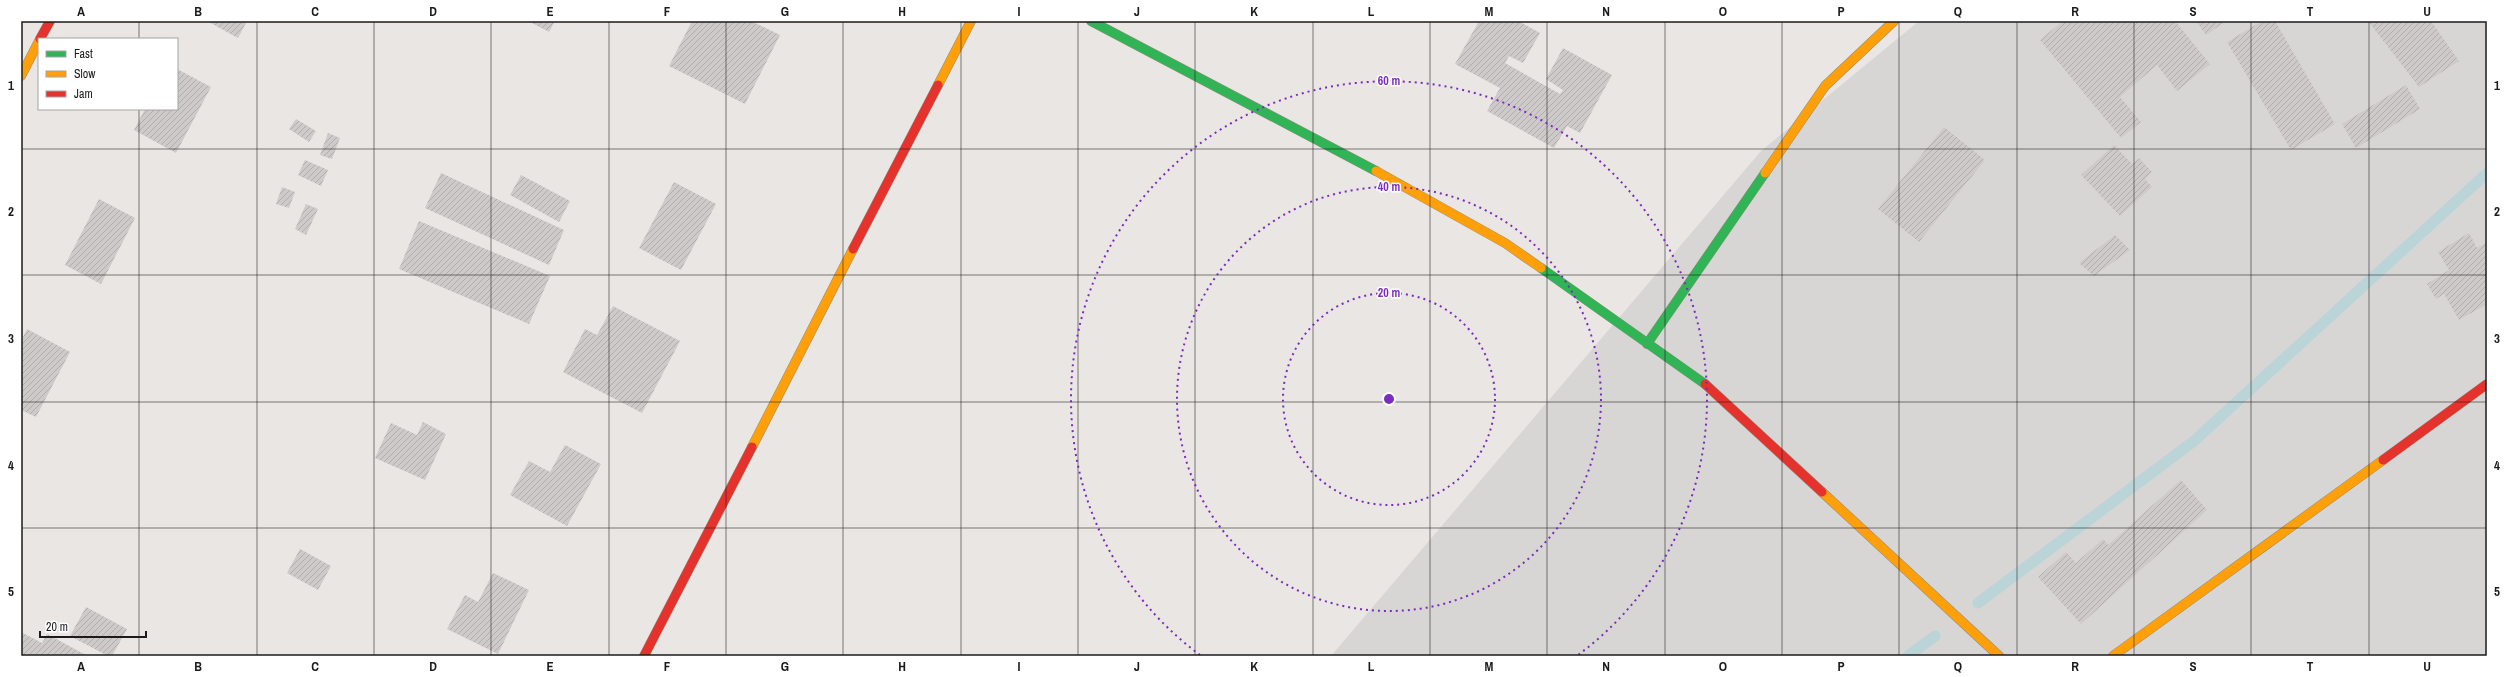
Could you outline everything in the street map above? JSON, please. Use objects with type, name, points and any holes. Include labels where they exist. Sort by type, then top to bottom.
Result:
[{"type":"street","points":[[41,38],[50,21]]},
{"type":"street","points":[[644,656],[971,21]]},
{"type":"street","points":[[1090,21],[1382,174],[1505,244],[1706,385],[1999,656]]},
{"type":"street","points":[[1647,344],[1825,86],[1894,21]]},
{"type":"street","points":[[21,76],[38,44]]},
{"type":"street","points":[[2113,656],[2487,384]]},
{"type":"shaded area","points":[[1919,21],[2487,21],[2487,656],[1331,656],[1761,151]]},
{"type":"building","points":[[207,21],[247,21],[238,38]]},
{"type":"building","points":[[528,21],[555,21],[549,32]]},
{"type":"building","points":[[692,21],[751,21],[780,35],[745,104],[669,66]]},
{"type":"building","points":[[1479,21],[1518,21],[1540,33],[1523,63],[1509,56],[1505,63],[1560,94],[1563,90],[1546,79],[1563,48],[1612,75],[1580,133],[1567,126],[1554,148],[1487,111],[1500,88],[1455,64]]},
{"type":"building","points":[[2063,21],[2175,21],[2210,64],[2177,91],[2157,65],[2120,97],[2141,122],[2121,138],[2040,40]]},
{"type":"building","points":[[2196,21],[2226,21],[2206,35]]},
{"type":"building","points":[[2262,21],[2275,21],[2335,124],[2291,150],[2227,42]]},
{"type":"building","points":[[2368,21],[2431,21],[2459,61],[2419,87]]},
{"type":"building","points":[[178,70],[211,87],[176,153],[134,130],[144,110],[178,110]]},
{"type":"building","points":[[2406,85],[2420,109],[2356,148],[2342,124]]},
{"type":"building","points":[[296,119],[316,131],[309,142],[289,129]]},
{"type":"building","points":[[1944,127],[1985,160],[1919,242],[1878,209]]},
{"type":"building","points":[[328,133],[340,138],[332,159],[320,155]]},
{"type":"building","points":[[2114,145],[2132,164],[2139,158],[2152,172],[2145,179],[2152,187],[2120,216],[2081,175]]},
{"type":"building","points":[[305,160],[328,170],[321,186],[298,175]]},
{"type":"building","points":[[441,173],[564,230],[549,265],[425,208]]},
{"type":"building","points":[[521,175],[570,201],[559,222],[510,195]]},
{"type":"building","points":[[674,182],[716,204],[681,270],[639,248]]},
{"type":"building","points":[[282,187],[295,192],[289,208],[276,204]]},
{"type":"building","points":[[99,199],[135,218],[101,284],[65,265]]},
{"type":"building","points":[[306,204],[318,209],[306,235],[295,229]]},
{"type":"building","points":[[419,221],[550,276],[529,324],[399,269]]},
{"type":"building","points":[[2469,233],[2477,248],[2487,242],[2487,304],[2459,320],[2444,294],[2436,299],[2427,284],[2449,270],[2438,252]]},
{"type":"building","points":[[2115,235],[2130,250],[2094,276],[2079,263]]},
{"type":"building","points":[[613,306],[680,341],[642,413],[563,372],[585,329],[597,335]]},
{"type":"building","points":[[27,329],[70,352],[36,417],[21,410],[21,341]]},
{"type":"building","points":[[423,422],[446,434],[425,480],[375,458],[391,423],[417,435]]},
{"type":"building","points":[[565,445],[601,464],[567,526],[510,495],[529,461],[550,472]]},
{"type":"building","points":[[2181,480],[2207,510],[2081,624],[2038,577],[2066,552],[2076,563],[2103,539],[2108,545]]},
{"type":"building","points":[[300,549],[331,566],[318,590],[287,573]]},
{"type":"building","points":[[493,573],[529,590],[498,654],[447,629],[465,595],[478,602]]},
{"type":"building","points":[[86,607],[127,629],[112,656],[108,656],[70,636]]},
{"type":"building","points":[[21,632],[42,643],[47,634],[86,655],[21,656]]},
{"type":"waterway","points":[[1978,603],[2194,441],[2487,173]]},
{"type":"waterway","points":[[1908,656],[1935,636]]},
{"type":"traffic: fast","points":[[1091,21],[1376,171]]},
{"type":"traffic: fast","points":[[1647,344],[1765,173]]},
{"type":"traffic: fast","points":[[1541,268],[1705,384]]},
{"type":"traffic: slow","points":[[938,85],[971,21]]},
{"type":"traffic: slow","points":[[1765,173],[1825,86],[1894,21]]},
{"type":"traffic: slow","points":[[21,76],[38,43]]},
{"type":"traffic: slow","points":[[1376,171],[1505,243],[1541,268]]},
{"type":"traffic: slow","points":[[752,447],[853,249]]},
{"type":"traffic: slow","points":[[2113,656],[2383,460]]},
{"type":"traffic: slow","points":[[1822,492],[1999,656]]},
{"type":"traffic: jam","points":[[41,38],[50,21]]},
{"type":"traffic: jam","points":[[853,249],[938,85]]},
{"type":"traffic: jam","points":[[1705,384],[1822,492]]},
{"type":"traffic: jam","points":[[2383,460],[2487,384]]},
{"type":"traffic: jam","points":[[644,656],[752,447]]}]
